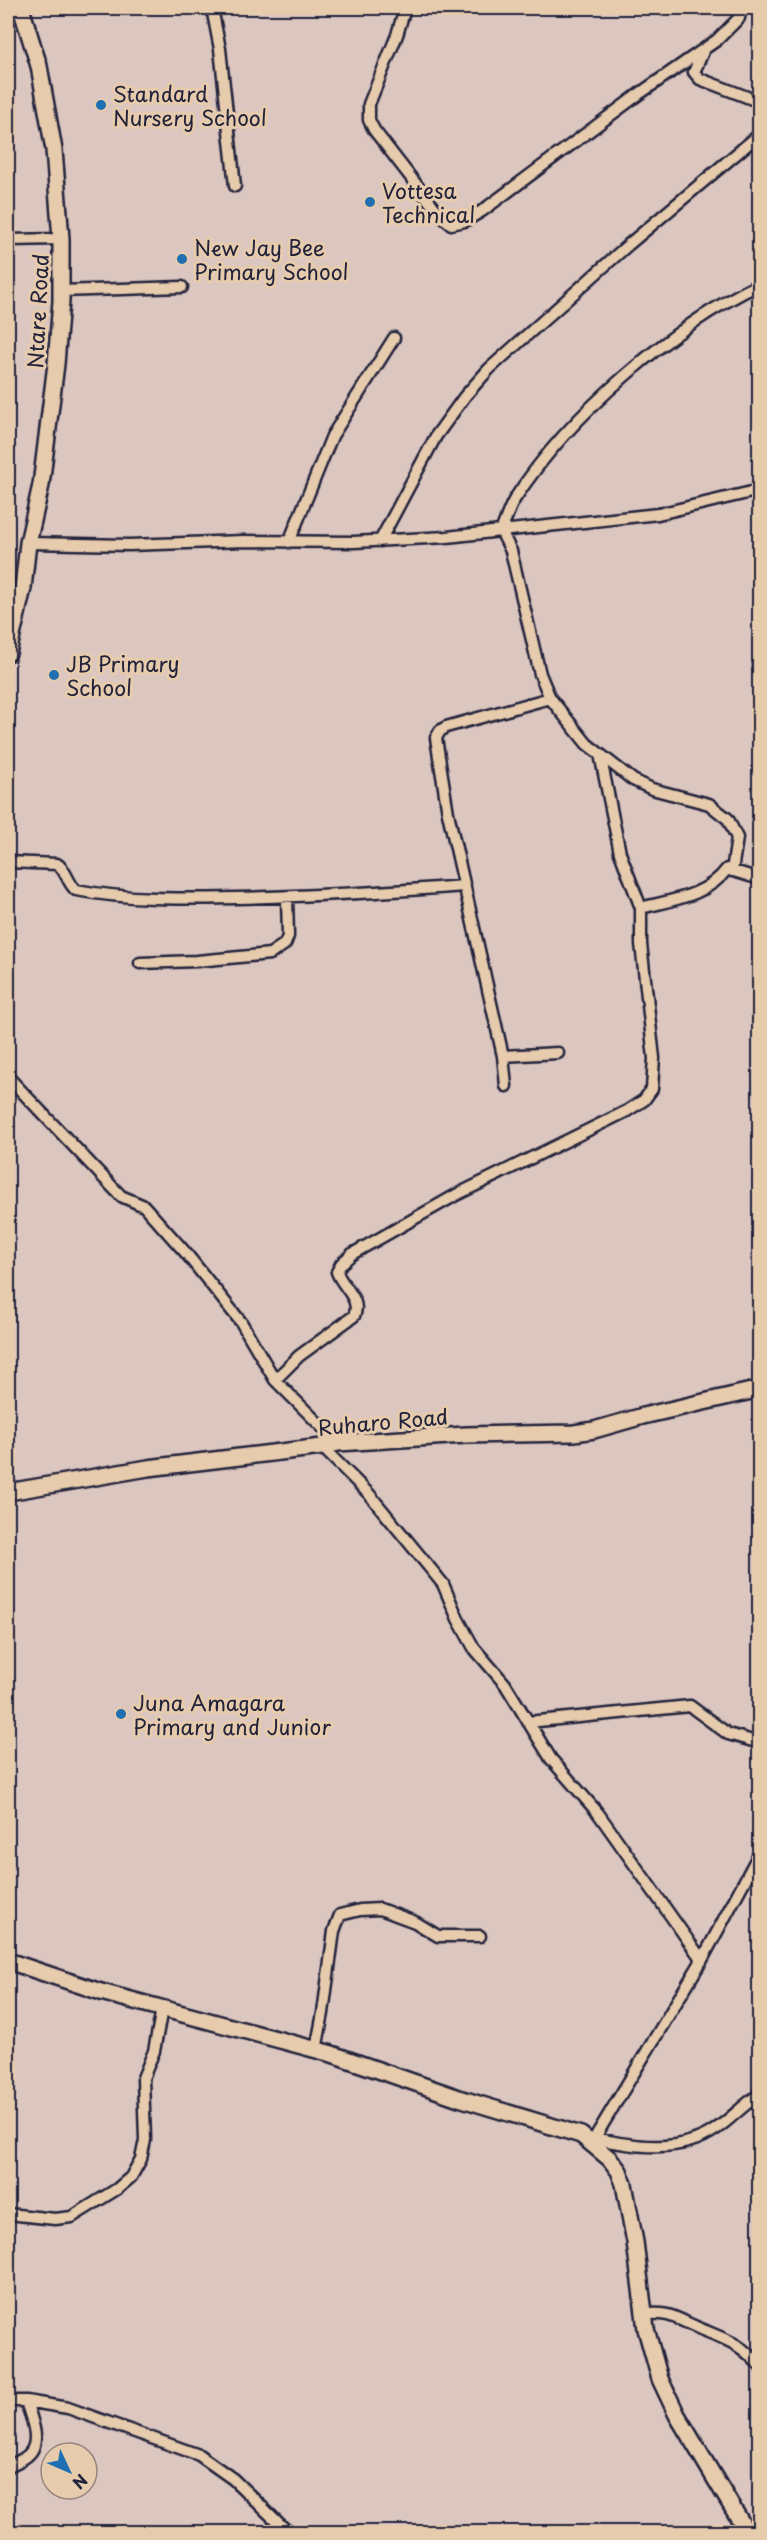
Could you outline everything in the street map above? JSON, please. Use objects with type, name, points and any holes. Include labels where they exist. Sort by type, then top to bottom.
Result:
[{"type":"main road","name":"Ntare Road","points":[[8,653],[23,588],[28,543],[41,484],[56,364],[61,291],[59,197],[48,112],[39,66],[21,8]]},
{"type":"main road","name":"Ruharo Road","points":[[8,1492],[148,1468],[322,1447],[338,1443],[466,1435],[574,1433],[759,1389]]},
{"type":"main road","points":[[8,1961],[73,1984],[316,2050],[397,2075],[459,2098],[570,2131],[593,2141],[610,2158],[624,2184],[635,2242],[643,2315],[655,2362],[668,2399],[747,2532]]},
{"type":"street","points":[[212,8],[220,49],[235,186]]},
{"type":"street","points":[[405,8],[397,35],[369,104],[369,120],[374,130],[440,215],[451,224],[465,221],[482,211],[704,49],[730,29],[739,18],[741,8]]},
{"type":"street","points":[[704,49],[694,72],[700,79],[759,102]]},
{"type":"street","points":[[380,541],[436,436],[465,396],[489,369],[645,230],[759,134]]},
{"type":"street","points":[[8,240],[61,239]]},
{"type":"street","points":[[732,872],[737,838],[729,819],[709,804],[652,789],[633,780],[600,754],[568,724],[550,698],[540,674],[511,551],[501,531],[515,498],[526,484],[559,443],[625,375],[693,324],[759,284]]},
{"type":"street","points":[[61,291],[182,287]]},
{"type":"street","points":[[289,542],[332,436],[394,338]]},
{"type":"street","points":[[28,543],[129,545],[380,541],[459,536],[658,514],[759,490]]},
{"type":"street","points":[[506,1086],[502,1056],[448,813],[436,738],[446,727],[550,698]]},
{"type":"street","points":[[275,1380],[298,1356],[354,1316],[355,1305],[352,1295],[337,1272],[341,1264],[352,1254],[456,1195],[627,1111],[644,1100],[652,1089],[654,1058],[641,944],[641,908],[620,853],[600,754]]},
{"type":"street","points":[[8,862],[57,864],[62,867],[70,886],[76,890],[94,894],[145,898],[351,895],[465,886]]},
{"type":"street","points":[[641,908],[689,896],[722,877],[728,869],[759,879]]},
{"type":"street","points":[[140,963],[197,962],[270,954],[285,944],[288,936],[287,897]]},
{"type":"street","points":[[502,1056],[558,1053]]},
{"type":"street","points":[[8,1077],[121,1196],[144,1206],[185,1252],[241,1322],[275,1380],[338,1443]]},
{"type":"street","points":[[322,1447],[369,1494],[428,1564],[442,1584],[474,1648],[505,1684],[551,1758],[598,1813],[702,1960]]},
{"type":"street","points":[[528,1722],[690,1706],[728,1734],[759,1743]]},
{"type":"street","points":[[759,1852],[702,1960],[593,2141],[661,2146],[697,2140],[716,2129],[759,2094]]},
{"type":"street","points":[[316,2050],[333,1931],[340,1915],[360,1910],[380,1910],[397,1914],[438,1936],[480,1936]]},
{"type":"street","points":[[8,2214],[56,2219],[72,2217],[117,2189],[131,2177],[141,2159],[145,2140],[143,2079],[154,2051],[162,2009]]},
{"type":"street","points":[[643,2315],[669,2314],[701,2330],[729,2339],[741,2347],[759,2366]]},
{"type":"street","points":[[8,2401],[26,2401],[68,2408],[199,2455],[233,2479],[288,2532]]},
{"type":"street","points":[[8,2467],[30,2455],[35,2443],[36,2437],[26,2401]]},
{"type":"place","name":"Standard Nursery School","points":[[101,105]]},
{"type":"place","name":"Vottesa Technical","points":[[370,202]]},
{"type":"place","name":"New Jay Bee Primary School","points":[[182,259]]},
{"type":"place","name":"JB Primary School","points":[[54,675]]},
{"type":"place","name":"Juna Amagara Primary and Junior","points":[[121,1714]]}]
